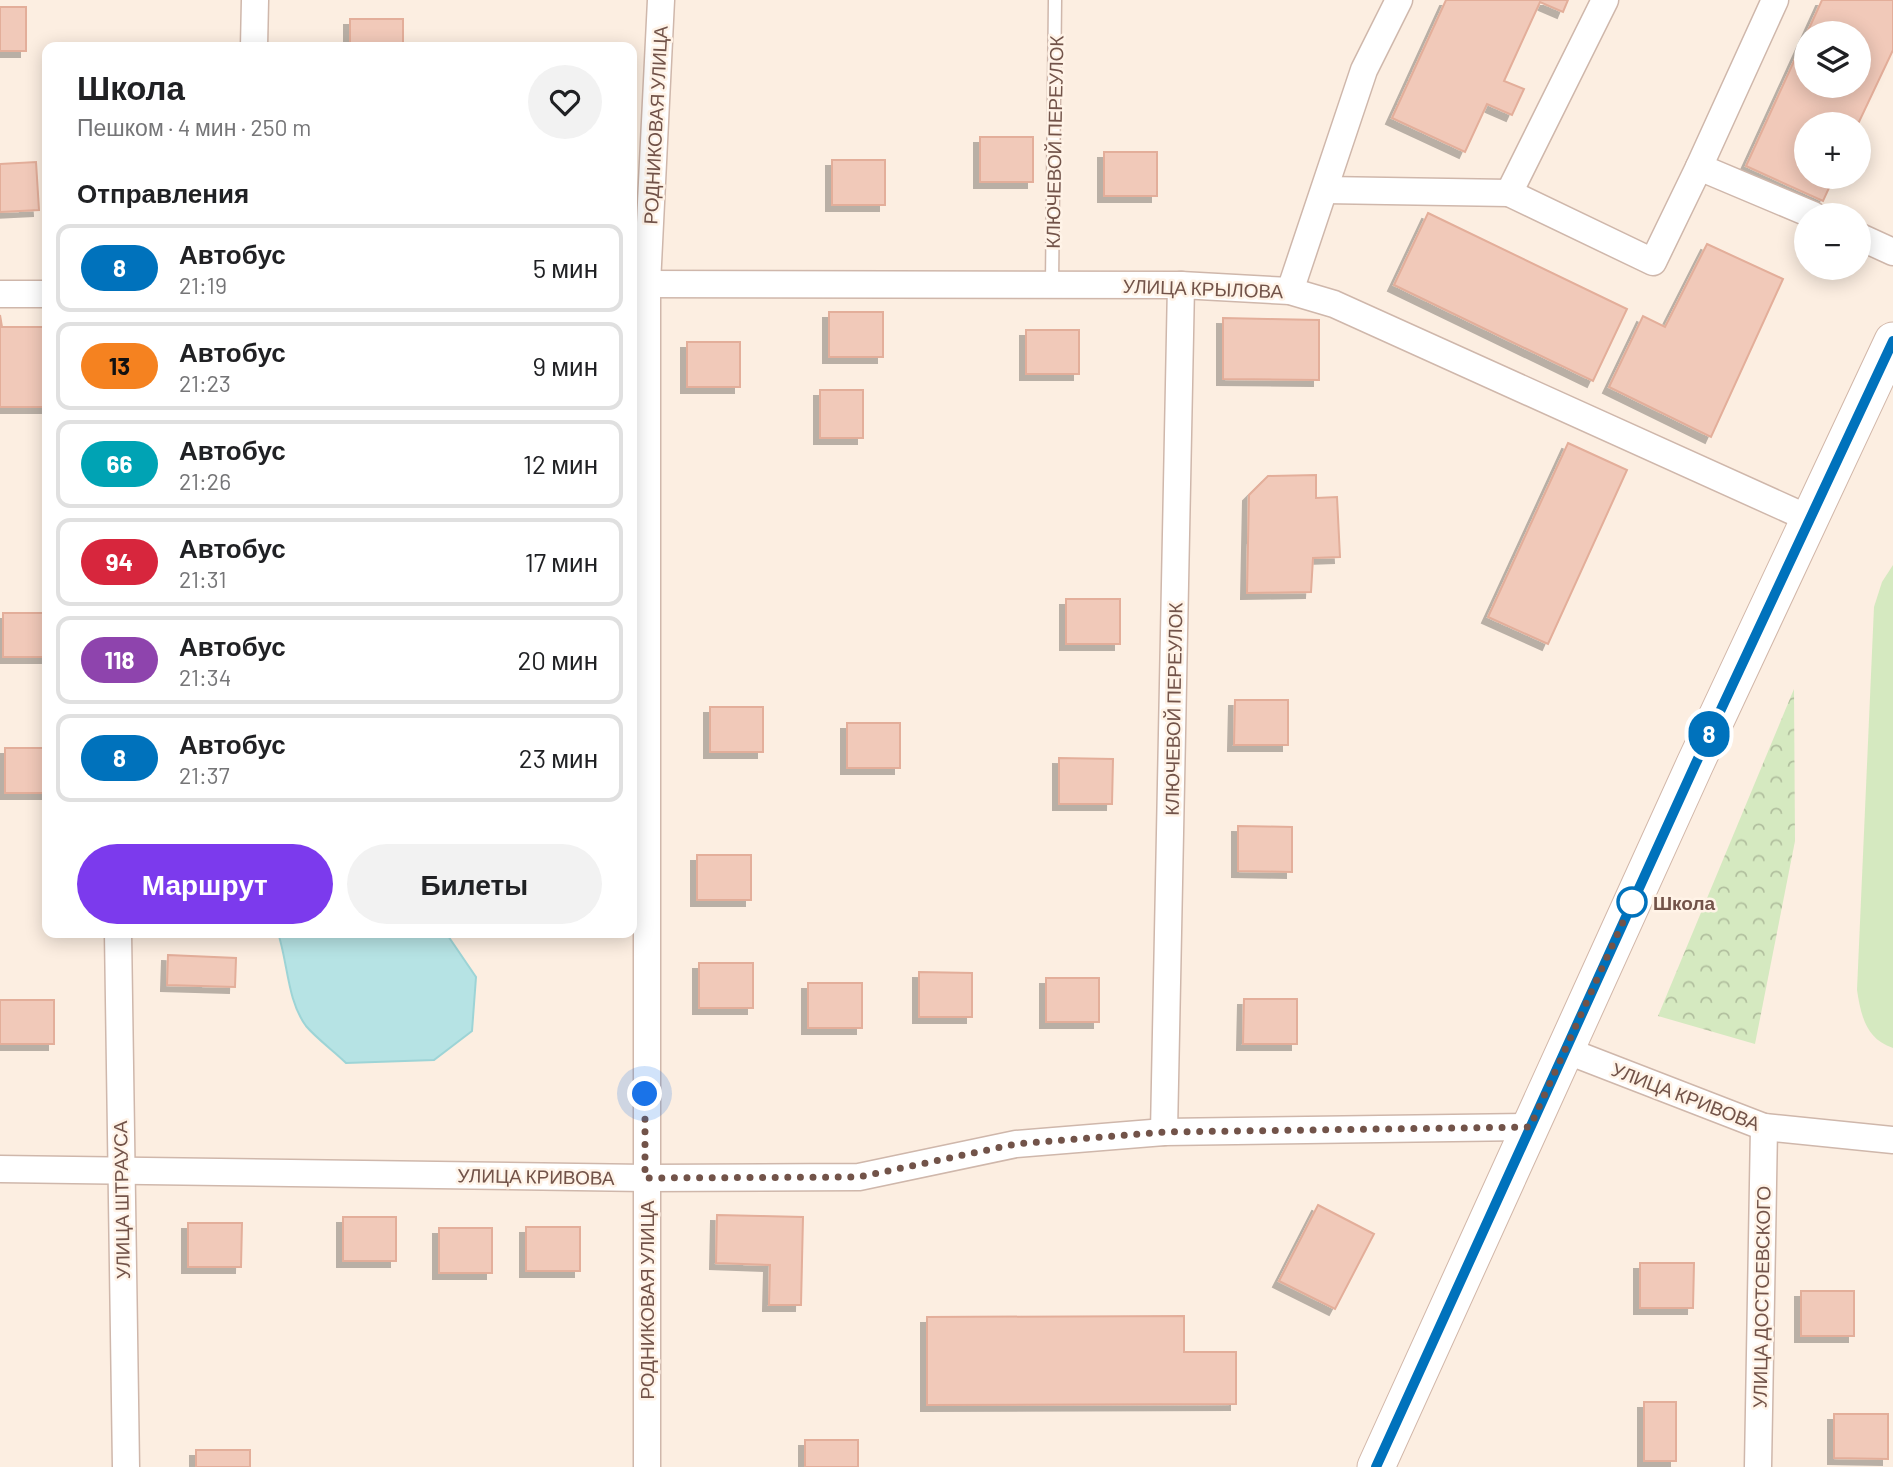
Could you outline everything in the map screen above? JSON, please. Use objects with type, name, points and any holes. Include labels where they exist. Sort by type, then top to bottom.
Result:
[{"type":"main road","points":[[1376,1467],[1565,1050],[1893,341]]},
{"type":"street","points":[[254,42],[255,0]]},
{"type":"street","name":"РОДНИКОВАЯ УЛИЦА","points":[[647,1467],[639,284],[661,0]]},
{"type":"street","points":[[1290,291],[1364,70],[1399,0]]},
{"type":"street","points":[[1510,193],[1605,0]]},
{"type":"street","points":[[1325,190],[1510,193],[1653,262],[1774,0]]},
{"type":"street","points":[[1699,167],[1794,207]]},
{"type":"street","points":[[1871,242],[1893,252]]},
{"type":"street","name":"УЛИЦА КРЫЛОВА","points":[[639,284],[1181,285],[1290,291],[1334,304],[1810,519]]},
{"type":"street","name":"КЛЮЧЕВОЙ ПЕРЕУЛОК","points":[[1164,1132],[1181,285]]},
{"type":"street","points":[[0,294],[42,295]]},
{"type":"street","name":"УЛИЦА ШТРАУСА","points":[[118,938],[127,1467]]},
{"type":"street","name":"УЛИЦА КРИВОВА","points":[[1565,1050],[1765,1127],[1893,1140]]},
{"type":"street","name":"УЛИЦА КРИВОВА","points":[[0,1169],[645,1178],[859,1177],[1016,1144],[1164,1132],[1530,1127]]},
{"type":"street","name":"УЛИЦА ДОСТОЕВСКОГО","points":[[1758,1467],[1765,1127]]},
{"type":"lane","name":"КЛЮЧЕВОЙ ПЕРЕУЛОК","points":[[1052,284],[1055,0]]},
{"type":"green space","points":[[1893,565],[1893,1048],[1877,1039],[1866,1025],[1857,990],[1874,607],[1882,582]]},
{"type":"green space","points":[[1794,689],[1795,841],[1755,1044],[1658,1016]]},
{"type":"water","points":[[279,938],[449,938],[476,977],[472,1031],[434,1060],[346,1063],[310,1031],[300,1016],[291,993]]},
{"type":"building","points":[[1446,0],[1568,0],[1563,12],[1540,2],[1504,81],[1524,89],[1512,115],[1487,104],[1465,152],[1392,118]]},
{"type":"building","points":[[1822,0],[1893,0],[1893,50],[1871,97],[1871,21],[1812,21]]},
{"type":"building","points":[[0,7],[26,7],[26,51],[0,51]]},
{"type":"building","points":[[350,19],[403,19],[403,42],[350,42]]},
{"type":"building","points":[[1794,61],[1794,98],[1870,98],[1864,112],[1794,112],[1794,188],[1746,166]]},
{"type":"building","points":[[980,137],[1033,137],[1033,182],[980,182]]},
{"type":"building","points":[[1104,152],[1157,152],[1157,196],[1104,196]]},
{"type":"building","points":[[832,160],[885,160],[885,205],[832,205]]},
{"type":"building","points":[[36,162],[39,210],[0,212],[0,164]]},
{"type":"building","points":[[1797,189],[1828,189],[1823,201]]},
{"type":"building","points":[[1428,213],[1627,309],[1593,381],[1394,285]]},
{"type":"building","points":[[1707,244],[1783,279],[1711,437],[1609,387],[1643,316],[1665,327]]},
{"type":"building","points":[[829,312],[883,312],[883,357],[829,357]]},
{"type":"building","points":[[0,315],[2,327],[42,327],[42,407],[0,407]]},
{"type":"building","points":[[1223,318],[1319,320],[1319,380],[1223,379]]},
{"type":"building","points":[[1026,330],[1079,330],[1079,374],[1026,374]]},
{"type":"building","points":[[687,342],[740,342],[740,387],[687,387]]},
{"type":"building","points":[[820,390],[863,390],[863,438],[820,438]]},
{"type":"building","points":[[1568,443],[1627,470],[1548,644],[1488,617]]},
{"type":"building","points":[[1316,475],[1316,498],[1337,497],[1340,557],[1313,558],[1311,592],[1247,593],[1249,495],[1268,476]]},
{"type":"building","points":[[1066,599],[1120,599],[1120,644],[1066,644]]},
{"type":"building","points":[[3,613],[42,613],[42,657],[3,657]]},
{"type":"building","points":[[1235,700],[1288,700],[1288,745],[1234,745]]},
{"type":"building","points":[[710,707],[763,707],[763,752],[710,752]]},
{"type":"building","points":[[847,723],[900,723],[900,768],[847,768]]},
{"type":"building","points":[[5,748],[42,748],[42,793],[5,793]]},
{"type":"building","points":[[1059,758],[1113,759],[1112,804],[1059,804]]},
{"type":"building","points":[[1238,826],[1292,827],[1292,872],[1238,871]]},
{"type":"building","points":[[697,855],[751,855],[751,900],[697,900]]},
{"type":"building","points":[[168,955],[236,958],[235,987],[167,985]]},
{"type":"building","points":[[699,963],[753,963],[753,1008],[699,1008]]},
{"type":"building","points":[[919,972],[972,973],[972,1017],[919,1017]]},
{"type":"building","points":[[1046,978],[1099,978],[1099,1022],[1046,1022]]},
{"type":"building","points":[[808,983],[862,983],[862,1028],[808,1028]]},
{"type":"building","points":[[1244,999],[1297,999],[1297,1044],[1243,1044]]},
{"type":"building","points":[[0,1000],[54,1000],[54,1044],[0,1044]]},
{"type":"building","points":[[1318,1205],[1374,1234],[1335,1309],[1279,1281]]},
{"type":"building","points":[[717,1215],[803,1217],[801,1305],[769,1305],[770,1265],[716,1263]]},
{"type":"building","points":[[343,1217],[396,1217],[396,1261],[343,1261]]},
{"type":"building","points":[[188,1223],[242,1223],[241,1267],[188,1267]]},
{"type":"building","points":[[526,1227],[580,1227],[580,1271],[526,1271]]},
{"type":"building","points":[[439,1228],[492,1228],[492,1273],[439,1273]]},
{"type":"building","points":[[1640,1263],[1694,1263],[1693,1308],[1640,1308]]},
{"type":"building","points":[[1801,1291],[1854,1291],[1854,1336],[1801,1336]]},
{"type":"building","points":[[1184,1316],[1184,1352],[1236,1352],[1236,1404],[927,1405],[927,1317]]},
{"type":"building","points":[[1644,1402],[1676,1402],[1676,1461],[1644,1461]]},
{"type":"building","points":[[1834,1414],[1888,1414],[1888,1459],[1834,1458]]},
{"type":"building","points":[[805,1440],[858,1440],[858,1467],[805,1467]]},
{"type":"building","points":[[196,1450],[250,1450],[250,1467],[196,1467]]},
{"type":"bus line","name":"8","points":[[1376,1467],[1695,765],[1893,341]]},
{"type":"place","name":"Школа","points":[[1632,902]]},
{"type":"route","points":[[645,1094],[645,1178],[859,1177],[1016,1144],[1164,1132],[1530,1127],[1632,902]]}]
